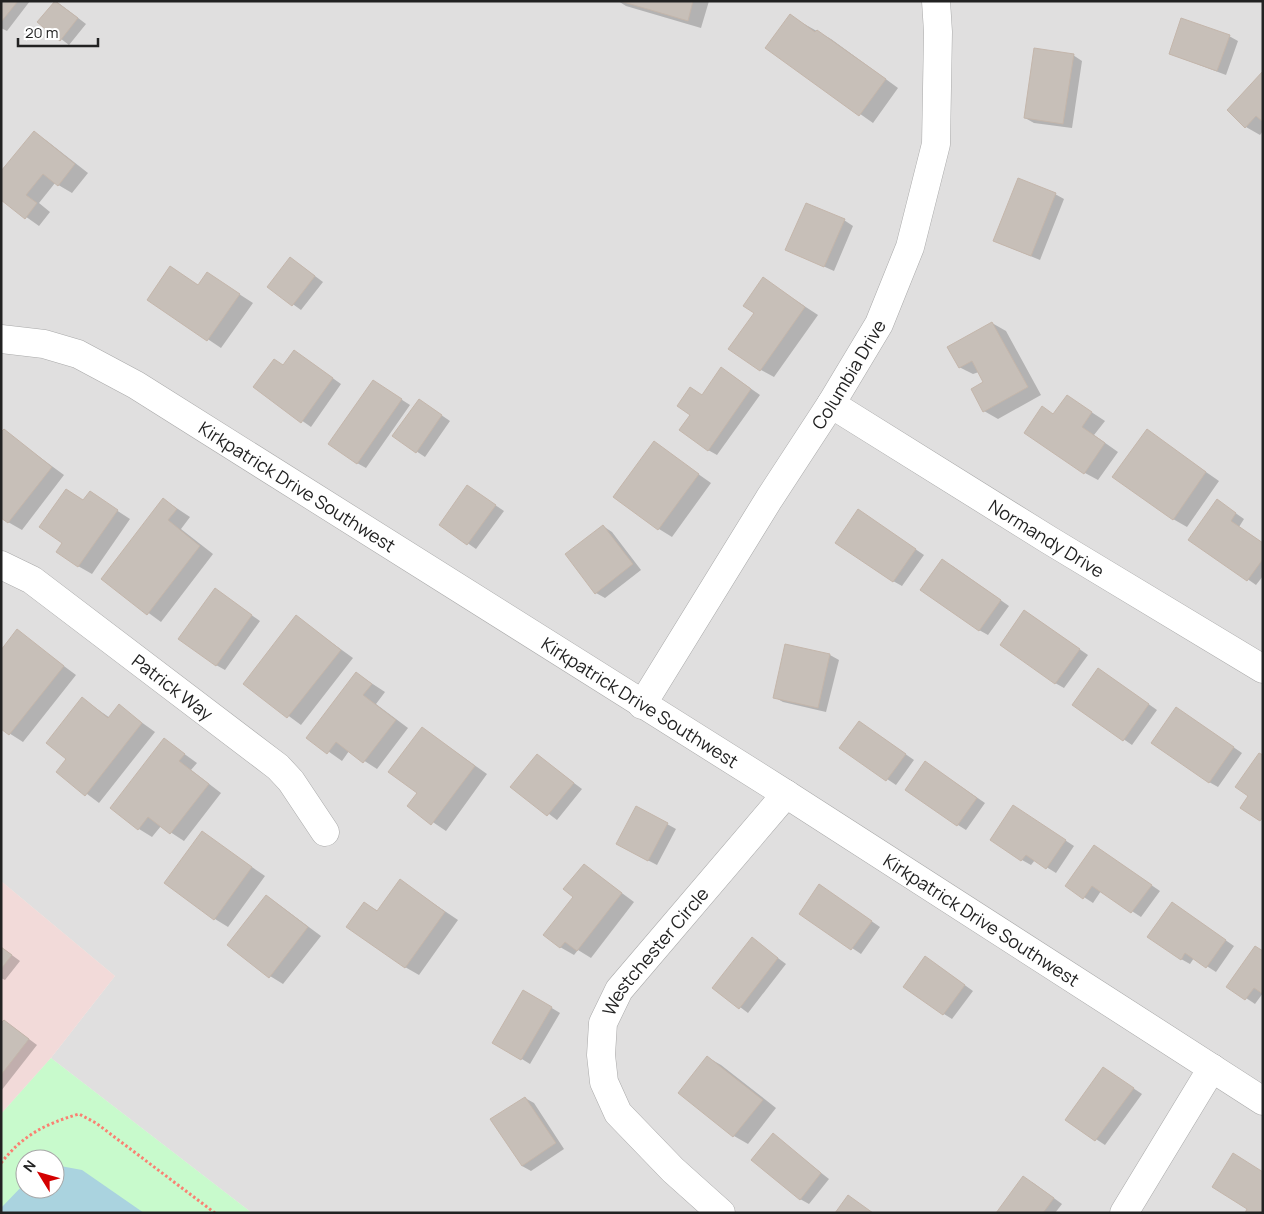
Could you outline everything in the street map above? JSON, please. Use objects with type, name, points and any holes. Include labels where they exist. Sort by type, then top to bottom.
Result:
[{"type":"street","name":"Columbia Drive","points":[[642,705],[879,324],[910,247],[936,144],[938,32],[936,1]]},
{"type":"street","name":"Kirkpatrick Drive Southwest","points":[[1,339],[44,344],[78,354],[122,377],[786,794],[1263,1101]]},
{"type":"street","name":"Normandy Drive","points":[[831,404],[1263,669]]},
{"type":"street","name":"Patrick Way","points":[[1,565],[32,580],[278,768],[291,780],[325,832]]},
{"type":"street","name":"Westchester Circle","points":[[721,1213],[674,1170],[618,1112],[604,1082],[601,1055],[604,1023],[619,990],[786,794]]},
{"type":"street","points":[[1124,1213],[1212,1068]]},
{"type":"path","points":[[1,1163],[13,1148],[48,1124],[79,1114],[96,1123],[215,1213]]},
{"type":"shaded area","points":[[1,1],[1263,1],[1263,1213],[252,1213],[51,1058],[115,976],[1,881]]},
{"type":"shaded area","points":[[1,881],[115,976],[51,1058],[1,1114]]},
{"type":"green space","points":[[51,1058],[252,1213],[1,1213],[1,1114]]},
{"type":"water","points":[[65,1167],[82,1170],[144,1213],[1,1213],[1,1208],[15,1193],[15,1199],[65,1199]]},
{"type":"building","points":[[1,1],[18,1],[1,22]]},
{"type":"building","points":[[55,1],[78,18],[60,41],[37,22]]},
{"type":"building","points":[[620,1],[693,1],[688,21]]},
{"type":"building","points":[[790,14],[815,32],[817,30],[886,79],[859,116],[765,48]]},
{"type":"building","points":[[1181,18],[1230,35],[1217,71],[1169,54]]},
{"type":"building","points":[[1034,48],[1074,54],[1063,124],[1024,118]]},
{"type":"building","points":[[1263,71],[1263,122],[1256,116],[1245,128],[1227,110]]},
{"type":"building","points":[[34,131],[75,164],[58,186],[43,174],[26,195],[37,203],[25,219],[1,200],[1,171]]},
{"type":"building","points":[[1018,178],[1056,193],[1031,256],[993,241]]},
{"type":"building","points":[[806,203],[845,219],[824,267],[785,250]]},
{"type":"building","points":[[290,257],[315,276],[292,306],[267,287]]},
{"type":"building","points":[[170,266],[198,285],[207,272],[240,294],[207,341],[147,300]]},
{"type":"building","points":[[763,277],[805,307],[760,371],[728,349],[754,313],[743,306]]},
{"type":"building","points":[[992,322],[1028,387],[983,412],[971,389],[983,382],[972,361],[959,368],[947,347]]},
{"type":"building","points":[[294,350],[333,378],[301,423],[253,387],[274,359],[283,365]]},
{"type":"building","points":[[721,367],[751,389],[708,451],[679,430],[690,415],[677,406],[690,387],[702,395]]},
{"type":"building","points":[[373,380],[402,399],[357,464],[328,444]]},
{"type":"building","points":[[1067,395],[1092,412],[1082,427],[1105,443],[1084,474],[1024,433],[1042,406],[1053,414]]},
{"type":"building","points":[[419,399],[442,415],[416,453],[392,436]]},
{"type":"building","points":[[4,429],[52,467],[8,523],[1,518],[1,432]]},
{"type":"building","points":[[1147,429],[1206,472],[1173,520],[1112,477]]},
{"type":"building","points":[[654,441],[699,474],[658,530],[613,497]]},
{"type":"building","points":[[467,485],[496,505],[467,545],[439,525]]},
{"type":"building","points":[[66,489],[83,500],[90,491],[118,510],[78,567],[56,552],[62,543],[39,527]]},
{"type":"building","points":[[163,498],[177,509],[168,520],[200,546],[147,615],[101,579]]},
{"type":"building","points":[[1217,499],[1236,513],[1231,521],[1263,543],[1263,559],[1247,581],[1188,540]]},
{"type":"building","points":[[858,509],[916,549],[893,582],[835,543]]},
{"type":"building","points":[[603,525],[633,564],[595,594],[565,554]]},
{"type":"building","points":[[942,559],[1001,600],[979,631],[920,590]]},
{"type":"building","points":[[215,588],[252,615],[216,666],[178,639]]},
{"type":"building","points":[[1024,610],[1080,649],[1055,684],[1000,645]]},
{"type":"building","points":[[296,615],[341,650],[287,718],[243,684]]},
{"type":"building","points":[[17,629],[64,666],[9,735],[1,729],[1,650]]},
{"type":"building","points":[[785,644],[830,654],[818,708],[773,698]]},
{"type":"building","points":[[1098,668],[1149,704],[1123,741],[1072,705]]},
{"type":"building","points":[[356,672],[372,684],[363,695],[396,720],[363,763],[336,742],[327,754],[306,738]]},
{"type":"building","points":[[82,697],[108,718],[119,704],[142,723],[85,796],[56,772],[66,759],[46,743]]},
{"type":"building","points":[[1176,707],[1234,747],[1209,783],[1151,743]]},
{"type":"building","points":[[859,721],[906,754],[886,781],[839,748]]},
{"type":"building","points":[[422,727],[475,766],[431,825],[407,806],[417,793],[388,772]]},
{"type":"building","points":[[164,738],[185,754],[179,761],[209,784],[170,834],[148,817],[138,830],[110,808]]},
{"type":"building","points":[[1259,753],[1263,755],[1263,817],[1260,821],[1240,808],[1248,796],[1235,787]]},
{"type":"building","points":[[537,754],[574,783],[547,816],[510,787]]},
{"type":"building","points":[[925,761],[977,798],[957,826],[905,790]]},
{"type":"building","points":[[1013,805],[1066,840],[1046,869],[1026,855],[1021,861],[990,840]]},
{"type":"building","points":[[636,806],[668,823],[648,861],[616,844]]},
{"type":"building","points":[[202,831],[252,867],[214,920],[164,883]]},
{"type":"building","points":[[1094,845],[1152,885],[1131,913],[1092,886],[1083,899],[1065,886]]},
{"type":"building","points":[[584,864],[622,893],[577,951],[565,942],[560,948],[543,935],[573,897],[563,889]]},
{"type":"building","points":[[400,879],[445,912],[405,968],[346,927],[364,902],[377,911]]},
{"type":"building","points":[[819,884],[872,921],[851,950],[799,914]]},
{"type":"building","points":[[266,895],[308,927],[269,978],[227,945]]},
{"type":"building","points":[[1172,902],[1226,940],[1206,968],[1185,953],[1181,960],[1147,937]]},
{"type":"building","points":[[752,937],[778,958],[739,1009],[712,988]]},
{"type":"building","points":[[1255,946],[1263,951],[1263,994],[1254,988],[1245,1000],[1226,987]]},
{"type":"building","points":[[1,947],[12,955],[1,969]]},
{"type":"building","points":[[925,956],[965,985],[943,1015],[903,987]]},
{"type":"building","points":[[523,990],[552,1007],[521,1060],[492,1043]]},
{"type":"building","points":[[4,1020],[29,1039],[1,1075],[1,1023]]},
{"type":"building","points":[[707,1056],[763,1100],[733,1137],[678,1093]]},
{"type":"building","points":[[1103,1067],[1134,1088],[1095,1141],[1065,1120]]},
{"type":"building","points":[[525,1097],[556,1143],[522,1166],[490,1119]]},
{"type":"building","points":[[773,1133],[821,1173],[800,1200],[751,1160]]},
{"type":"building","points":[[1233,1153],[1263,1172],[1263,1213],[1245,1213],[1247,1209],[1212,1187]]},
{"type":"building","points":[[1023,1176],[1054,1198],[1043,1213],[996,1213]]},
{"type":"building","points":[[848,1195],[873,1213],[835,1213]]}]
